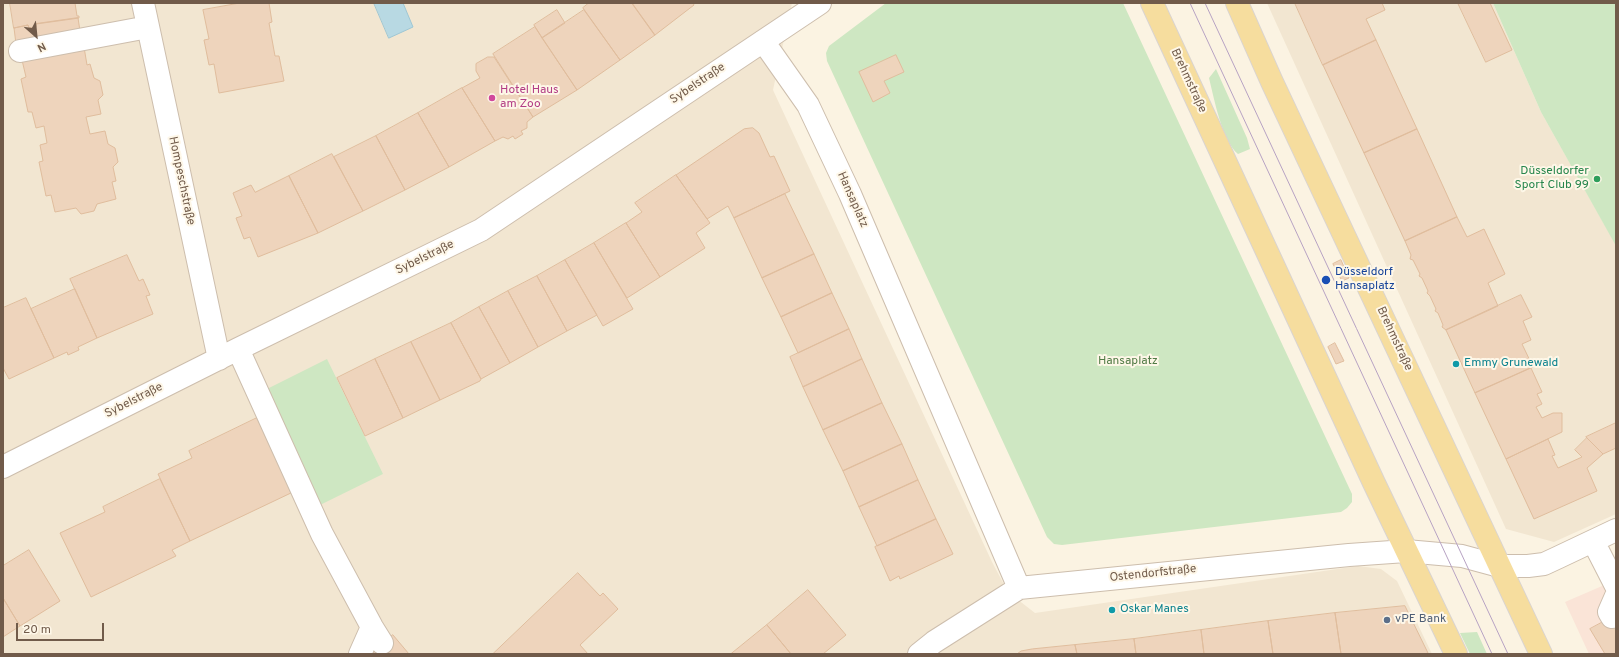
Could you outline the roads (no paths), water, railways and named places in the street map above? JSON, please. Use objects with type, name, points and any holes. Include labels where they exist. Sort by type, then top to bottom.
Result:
[{"type":"main road","name":"Brehmstraße","points":[[1152,3],[1376,489],[1456,654]]},
{"type":"main road","name":"Brehmstraße","points":[[1237,3],[1272,82],[1541,654]]},
{"type":"street","name":"Hompeschstraße","points":[[143,3],[218,359]]},
{"type":"street","name":"Sybelstraße","points":[[3,468],[238,349],[481,230],[820,3]]},
{"type":"street","points":[[20,51],[148,27]]},
{"type":"street","name":"Hansaplatz","points":[[763,41],[808,105],[850,194],[1019,588]]},
{"type":"street","points":[[238,349],[322,534],[377,635],[360,654]]},
{"type":"street","points":[[1406,551],[1456,555],[1499,566],[1528,566],[1544,564],[1616,530]]},
{"type":"street","points":[[1593,541],[1616,586]]},
{"type":"street","name":"Ostendorfstraße","points":[[918,654],[934,642],[1019,588],[1349,555],[1406,551]]},
{"type":"water","points":[[374,3],[403,3],[413,27],[389,38]]},
{"type":"tram line","points":[[1190,3],[1492,654]]},
{"type":"tram line","points":[[1205,3],[1508,654]]},
{"type":"place","name":"Hotel Haus am Zoo","points":[[492,98]]},
{"type":"place","name":"Düsseldorfer Sport Club 99","points":[[1597,179]]},
{"type":"place","name":"Düsseldorf Hansaplatz","points":[[1326,280]]},
{"type":"place","name":"Emmy Grunewald","points":[[1456,364]]},
{"type":"place","name":"Oskar Manes","points":[[1112,610]]},
{"type":"place","name":"vPE Bank","points":[[1387,620]]}]
